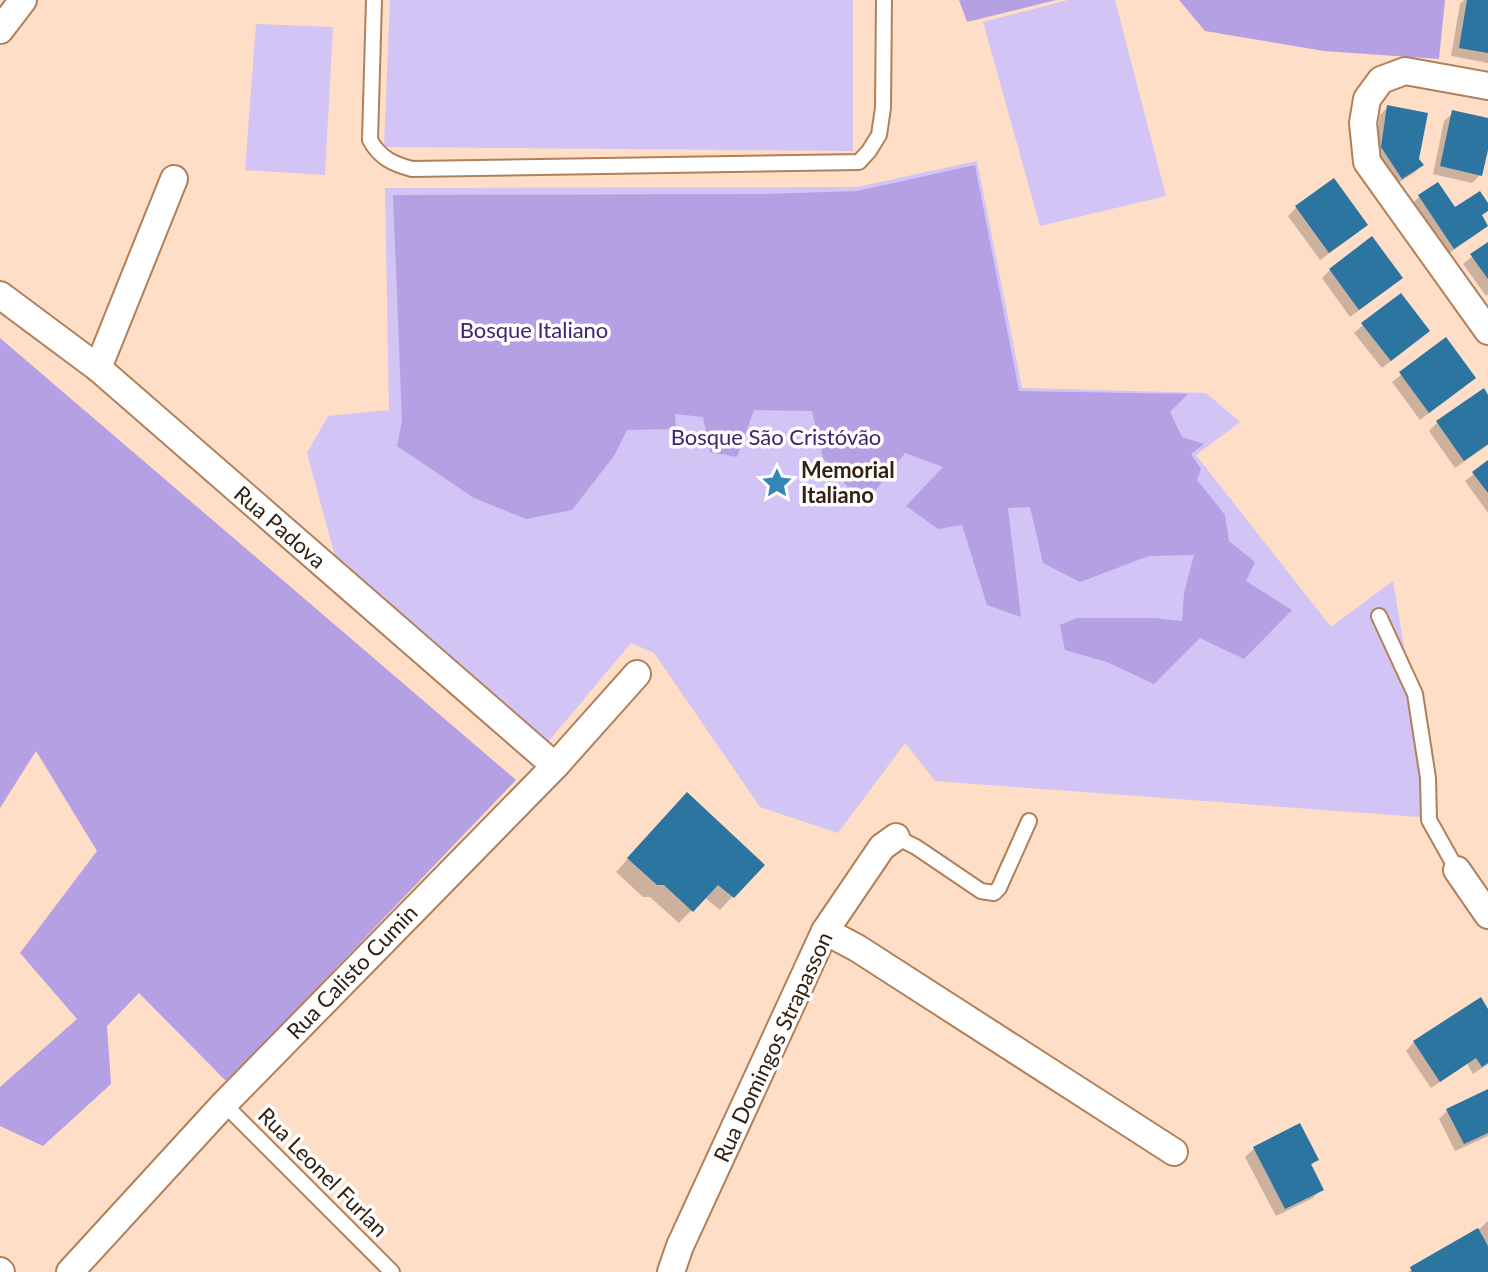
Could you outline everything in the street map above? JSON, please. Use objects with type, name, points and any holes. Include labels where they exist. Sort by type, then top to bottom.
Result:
[{"type":"street","points":[[0,30],[23,0]]},
{"type":"street","points":[[1488,86],[1405,71],[1381,80],[1367,99],[1363,123],[1367,162],[1488,331]]},
{"type":"street","points":[[98,368],[174,179]]},
{"type":"street","name":"Rua Padova","points":[[0,295],[98,368],[555,766]]},
{"type":"street","name":"Rua Calisto Cumin","points":[[70,1272],[224,1104],[555,766],[637,674]]},
{"type":"street","name":"Rua Domingos Strapasson","points":[[671,1272],[680,1246],[825,931],[882,847],[896,837]]},
{"type":"street","points":[[1457,870],[1488,915]]},
{"type":"street","points":[[825,931],[857,948],[1174,1152]]},
{"type":"lane","points":[[374,0],[370,140],[376,152],[392,163],[412,169],[859,162],[879,135],[883,108],[884,0]]},
{"type":"lane","points":[[1379,616],[1415,694],[1428,778],[1429,820],[1457,870]]},
{"type":"lane","points":[[896,837],[981,891],[994,893],[1029,821]]},
{"type":"lane","name":"Rua Leonel Furlan","points":[[224,1104],[392,1272]]},
{"type":"green space","points":[[390,0],[853,0],[853,151],[384,147]]},
{"type":"green space","points":[[959,0],[1056,0],[967,22]]},
{"type":"green space","points":[[1068,0],[1115,0],[1166,196],[1040,226],[983,22]]},
{"type":"green space","points":[[1179,0],[1445,0],[1439,59],[1324,51],[1205,31]]},
{"type":"green space","points":[[256,24],[333,27],[325,175],[245,170]]},
{"type":"green space","name":"Bosque São Cristóvão","points":[[977,161],[1022,388],[1206,393],[1240,422],[1196,455],[1331,627],[1393,581],[1433,818],[935,781],[905,743],[838,833],[760,807],[654,653],[631,643],[543,748],[343,585],[307,453],[328,416],[389,410],[385,188],[857,187]]},
{"type":"green space","name":"Bosque Italiano","points":[[975,165],[1019,391],[1188,394],[1170,412],[1182,437],[1204,444],[1191,454],[1201,469],[1197,480],[1225,515],[1229,541],[1255,562],[1246,581],[1292,610],[1244,659],[1200,638],[1154,684],[1107,662],[1065,650],[1060,625],[1077,618],[1182,621],[1184,593],[1194,555],[1149,556],[1080,582],[1043,563],[1030,507],[1008,508],[1021,617],[987,605],[962,525],[938,529],[906,506],[943,467],[905,453],[875,491],[853,493],[823,458],[812,411],[754,410],[737,457],[710,452],[703,417],[675,414],[676,429],[627,430],[614,456],[572,510],[526,519],[474,498],[397,446],[402,421],[393,195],[857,191]]},
{"type":"green space","points":[[0,338],[516,780],[227,1082],[139,993],[107,1026],[111,1084],[43,1146],[0,1126],[0,1087],[77,1019],[20,953],[97,851],[36,751],[0,808]]},
{"type":"building","points":[[1467,0],[1488,0],[1488,53],[1459,48]]},
{"type":"building","points":[[1387,105],[1428,113],[1419,159],[1424,165],[1402,179],[1381,147]]},
{"type":"building","points":[[1452,110],[1488,118],[1488,150],[1482,176],[1440,166]]},
{"type":"building","points":[[1334,178],[1368,225],[1329,253],[1295,206]]},
{"type":"building","points":[[1438,182],[1455,207],[1480,191],[1488,203],[1488,211],[1482,215],[1488,226],[1454,249],[1418,195]]},
{"type":"building","points":[[1372,236],[1403,278],[1359,310],[1329,269]]},
{"type":"building","points":[[1488,242],[1488,279],[1470,254]]},
{"type":"building","points":[[1401,293],[1430,331],[1391,361],[1361,323]]},
{"type":"building","points":[[1446,337],[1476,378],[1429,413],[1399,372]]},
{"type":"building","points":[[1484,388],[1488,395],[1488,444],[1464,461],[1436,421]]},
{"type":"building","points":[[1488,460],[1488,493],[1472,472]]},
{"type":"building","points":[[687,792],[765,865],[734,898],[718,885],[693,912],[664,885],[657,885],[627,858]]},
{"type":"building","points":[[1481,997],[1488,1009],[1488,1063],[1482,1067],[1476,1058],[1440,1082],[1413,1041]]},
{"type":"building","points":[[1488,1089],[1488,1133],[1464,1144],[1446,1109]]},
{"type":"building","points":[[1300,1123],[1319,1160],[1311,1164],[1324,1190],[1285,1209],[1253,1147]]},
{"type":"building","points":[[1478,1228],[1488,1246],[1488,1272],[1412,1272],[1410,1267]]},
{"type":"place","name":"Memorial Italiano","points":[[777,483]]}]
